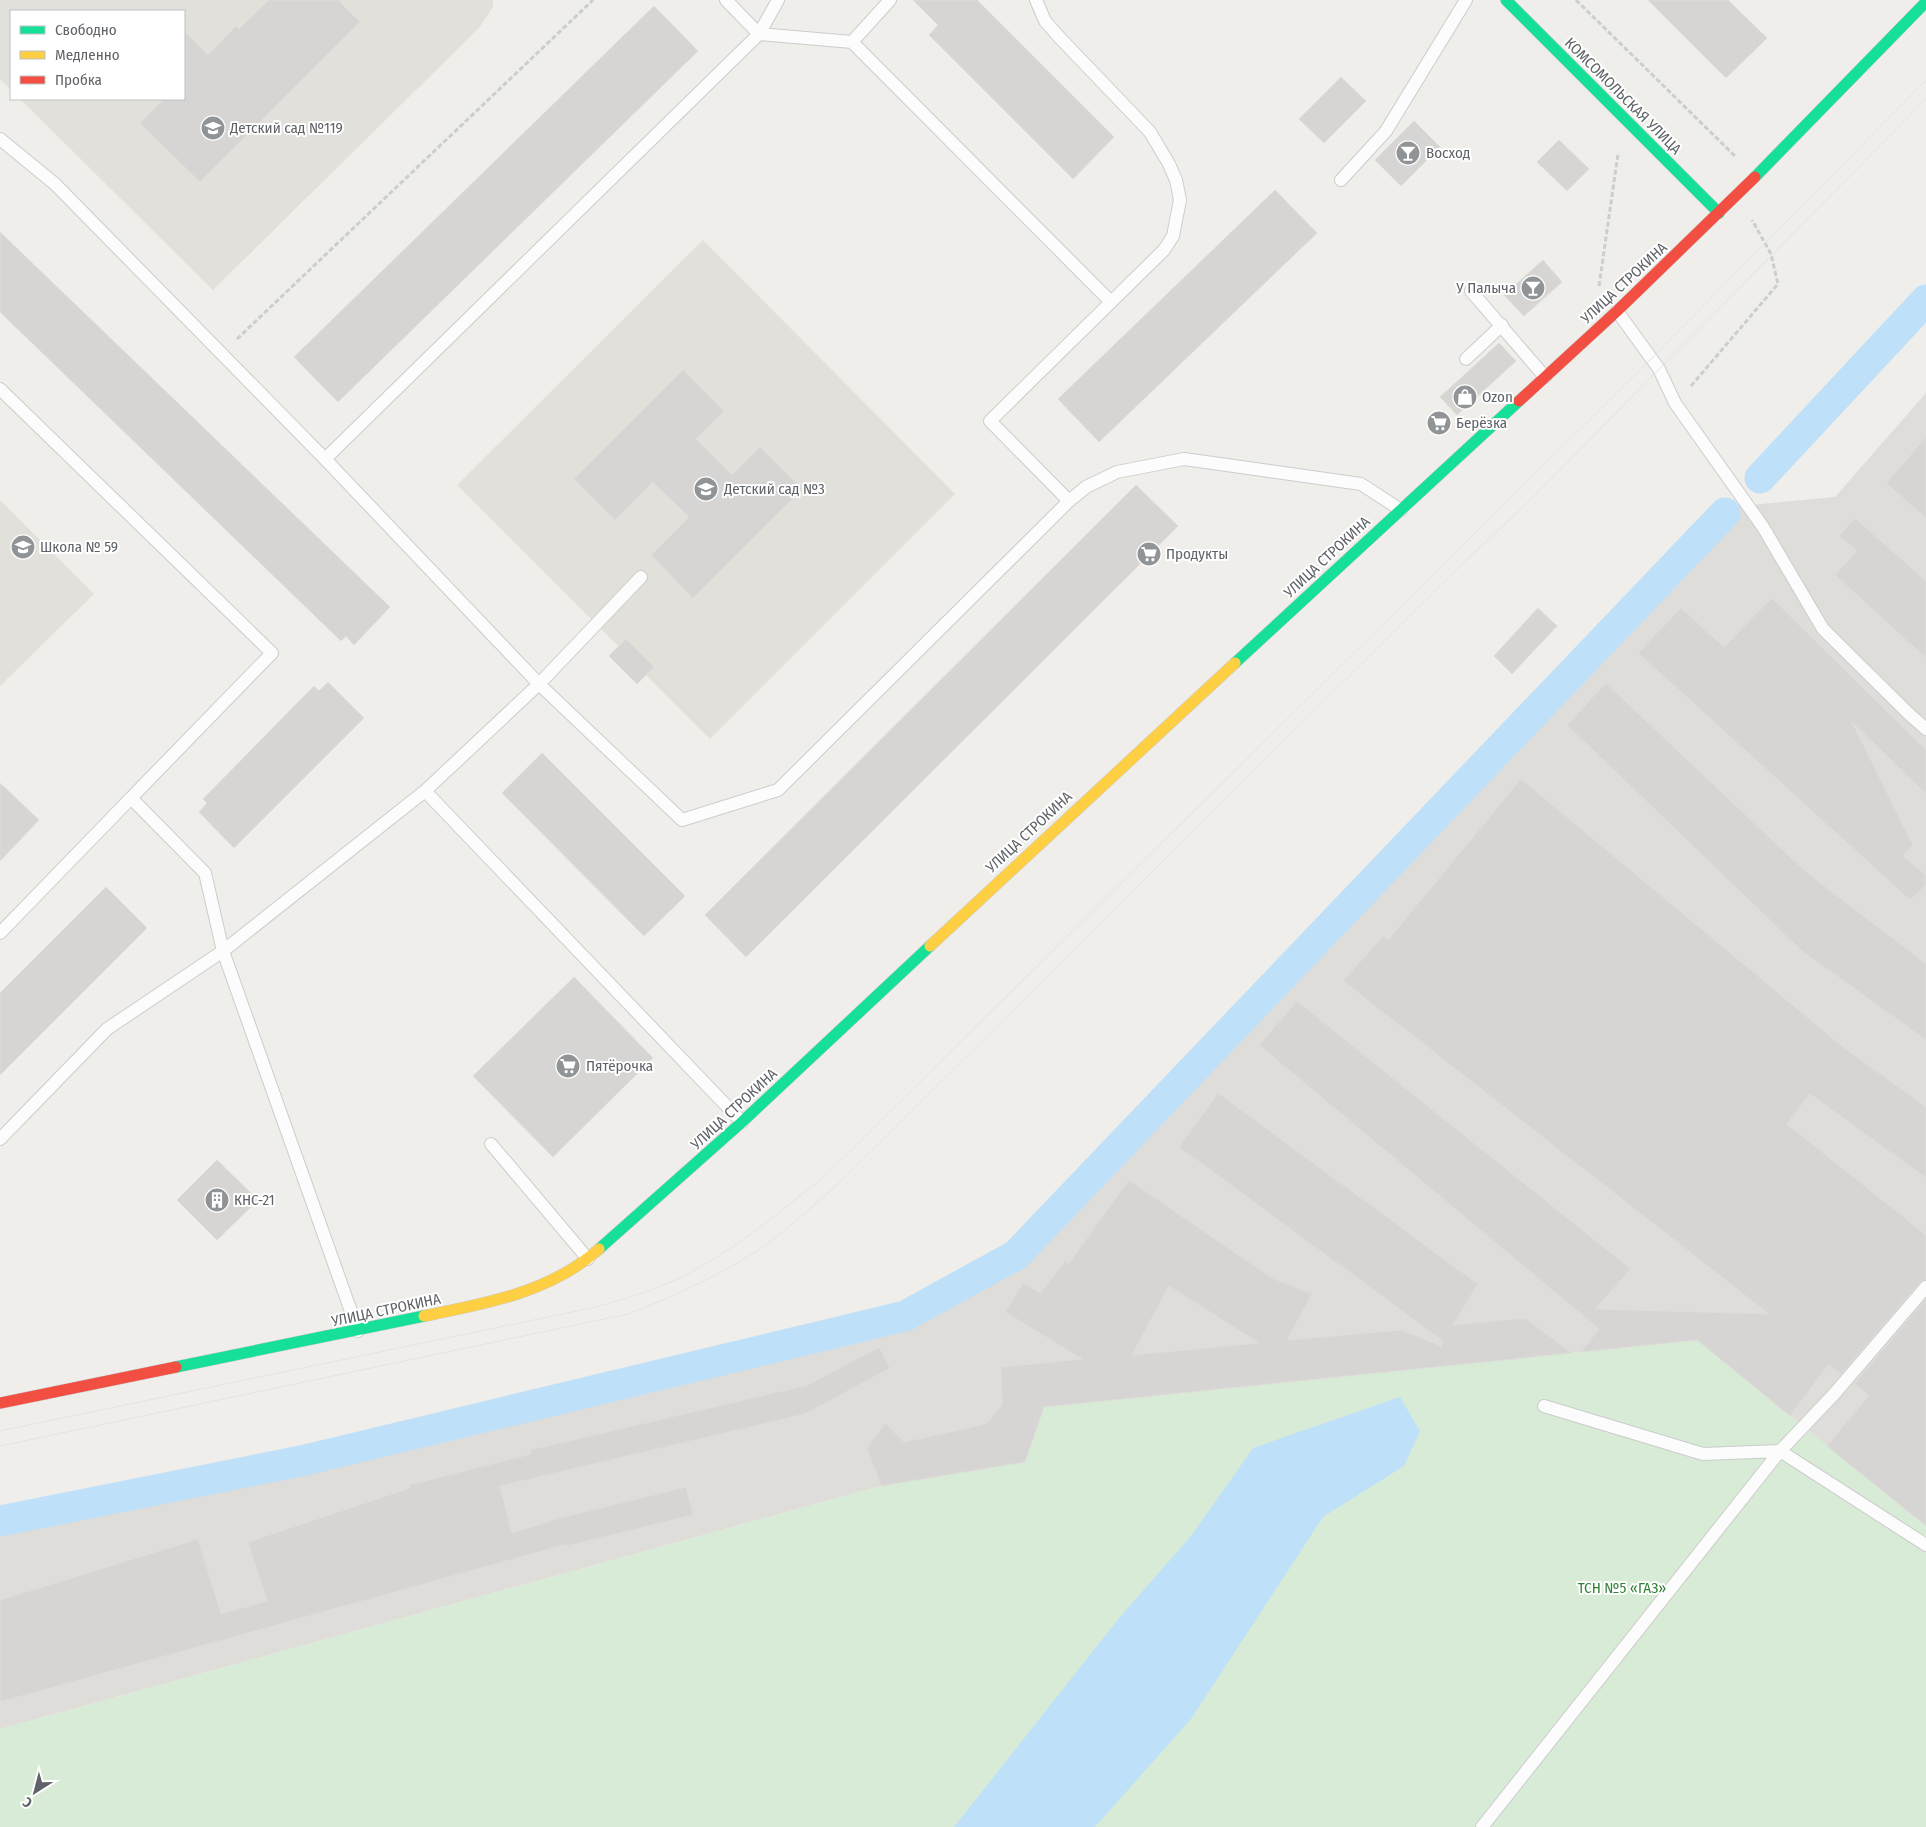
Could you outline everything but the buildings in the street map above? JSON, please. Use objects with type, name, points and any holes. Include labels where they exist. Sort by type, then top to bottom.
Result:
[{"type":"street","name":"КОМСОМОЛЬСКАЯ УЛИЦА","points":[[1506,0],[1719,214]]},
{"type":"street","name":"УЛИЦА СТРОКИНА","points":[[0,1403],[489,1303],[551,1281],[588,1259],[742,1122],[1054,829],[1617,311],[1719,214],[1926,2]]},
{"type":"lane","points":[[726,0],[759,34],[852,42],[1111,302]]},
{"type":"lane","points":[[325,459],[759,34],[778,0]]},
{"type":"lane","points":[[852,42],[890,0]]},
{"type":"lane","points":[[1036,0],[1045,21],[1059,38],[1150,132],[1176,180],[1180,200],[1173,236],[1164,250],[990,421],[1069,501]]},
{"type":"lane","points":[[1341,180],[1386,131],[1466,0]]},
{"type":"lane","points":[[1,143],[54,184],[325,459],[539,684],[682,820],[778,790],[1069,501],[1086,487],[1117,472],[1184,459],[1361,484],[1401,510]]},
{"type":"lane","points":[[1471,291],[1546,377]]},
{"type":"lane","points":[[1617,311],[1659,369],[1676,403],[1763,527],[1823,629],[1926,729]]},
{"type":"lane","points":[[1466,359],[1502,325]]},
{"type":"lane","points":[[0,389],[272,653],[0,933]]},
{"type":"lane","points":[[0,1139],[108,1030],[223,951],[425,791],[539,684],[641,577]]},
{"type":"lane","points":[[425,791],[742,1122]]},
{"type":"lane","points":[[131,798],[206,873],[223,951],[358,1331]]},
{"type":"lane","points":[[491,1144],[588,1259]]},
{"type":"lane","points":[[1482,1827],[1780,1451],[1835,1393],[1926,1286]]},
{"type":"lane","points":[[1544,1406],[1703,1454],[1780,1451],[1926,1545]]},
{"type":"path","points":[[221,355],[593,0]]},
{"type":"path","points":[[1576,0],[1755,176]]},
{"type":"path","points":[[1617,311],[1597,299],[1618,153]]},
{"type":"path","points":[[1676,403],[1778,284],[1771,254],[1751,219]]},
{"type":"shaded area","name":"Детский сад №119","points":[[0,0],[493,0],[493,7],[479,28],[213,290],[21,100],[185,100],[185,10],[10,10],[10,89],[0,79]]},
{"type":"shaded area","name":"Детский сад №3","points":[[703,240],[955,494],[710,739],[646,675],[637,684],[609,656],[618,646],[457,485]]},
{"type":"shaded area","points":[[1926,393],[1926,1526],[1697,1340],[1044,1407],[1025,1462],[881,1486],[0,1729],[0,1529],[898,1328],[1020,1259],[1717,508],[1835,497]]},
{"type":"shaded area","name":"Школа № 59","points":[[0,500],[94,594],[0,686]]},
{"type":"green space","name":"ТСН №5 «ГАЗ»","points":[[1697,1340],[1926,1526],[1926,1827],[0,1827],[0,1729],[881,1486],[1025,1462],[1044,1407]]},
{"type":"water","points":[[1400,1397],[1420,1431],[1404,1466],[1323,1517],[1191,1719],[1095,1827],[954,1827],[1119,1618],[1191,1536],[1253,1448]]},
{"type":"waterway","points":[[1760,478],[1926,300]]},
{"type":"waterway","points":[[0,1521],[301,1461],[905,1316],[1016,1255],[1725,513]]},
{"type":"tram line","points":[[0,1431],[596,1307],[666,1284],[696,1270],[735,1245],[825,1176],[1652,358],[1926,80]]},
{"type":"tram line","points":[[0,1446],[628,1314],[712,1277],[766,1245],[839,1183],[1462,564],[1525,505],[1926,99]]},
{"type":"traffic: fast","points":[[1506,0],[1719,213]]},
{"type":"traffic: fast","points":[[1755,177],[1926,2]]},
{"type":"traffic: fast","points":[[1235,663],[1519,401]]},
{"type":"traffic: fast","points":[[599,1249],[742,1122],[930,946]]},
{"type":"traffic: fast","points":[[176,1367],[424,1316]]},
{"type":"traffic: slow","points":[[930,946],[1235,663]]},
{"type":"traffic: slow","points":[[424,1316],[494,1301],[539,1286],[580,1264],[599,1249]]},
{"type":"traffic: jam","points":[[1519,401],[1617,311],[1755,177]]},
{"type":"traffic: jam","points":[[0,1403],[176,1367]]},
{"type":"place","name":"Детский сад №119","points":[[213,128]]},
{"type":"place","name":"Восход","points":[[1408,153]]},
{"type":"place","name":"У Палыча","points":[[1533,288]]},
{"type":"place","name":"Ozon","points":[[1465,397]]},
{"type":"place","name":"Берёзка","points":[[1439,423]]},
{"type":"place","name":"Детский сад №3","points":[[706,489]]},
{"type":"place","name":"Школа № 59","points":[[23,547]]},
{"type":"place","name":"Продукты","points":[[1149,554]]},
{"type":"place","name":"Пятёрочка","points":[[568,1066]]},
{"type":"place","name":"КНС-21","points":[[217,1200]]}]
